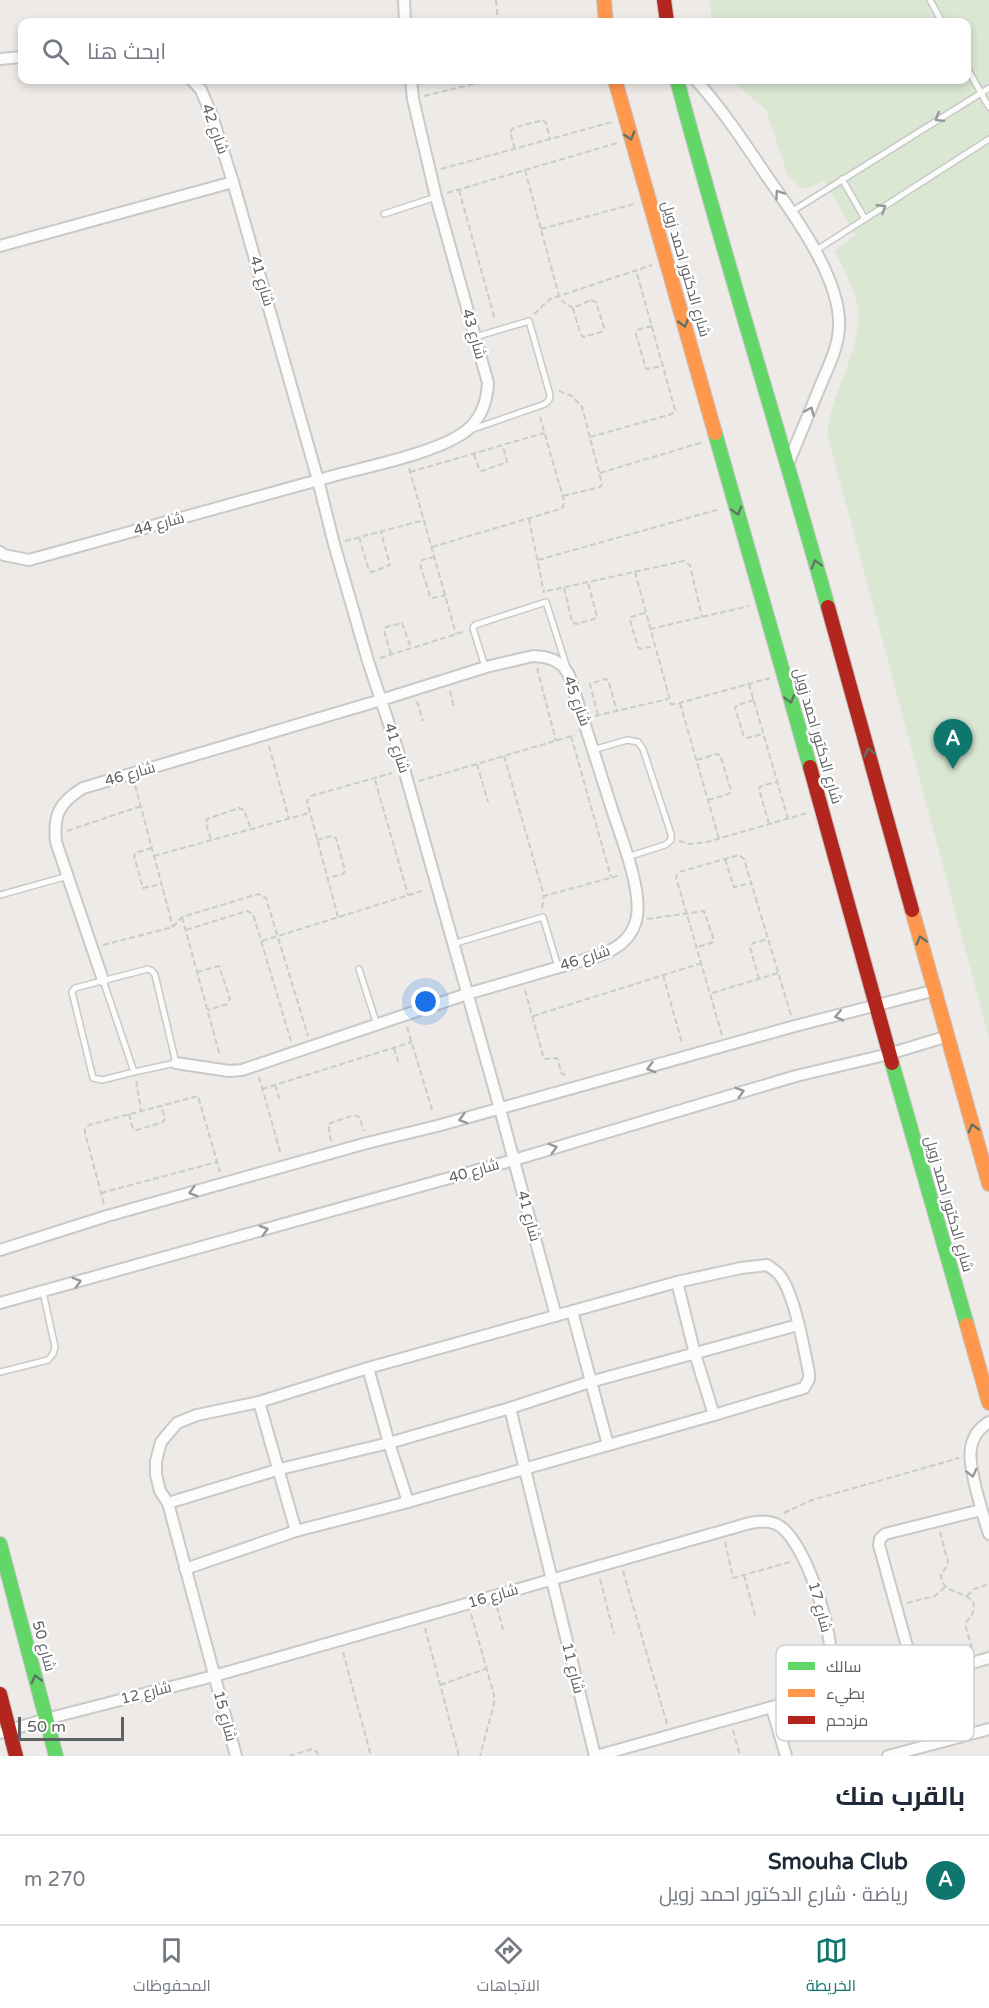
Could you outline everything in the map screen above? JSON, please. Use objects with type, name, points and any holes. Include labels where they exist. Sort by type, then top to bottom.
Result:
[{"type":"street","points":[[404,0],[405,18]]},
{"type":"street","points":[[604,0],[606,18]]},
{"type":"street","points":[[664,0],[666,18]]},
{"type":"street","points":[[0,59],[18,57]]},
{"type":"street","name":"شارع 42","points":[[196,84],[201,90],[212,116],[233,182]]},
{"type":"street","name":"شارع 43","points":[[318,480],[439,445],[466,431],[483,410],[487,397],[489,383],[429,172],[411,84]]},
{"type":"street","name":"شارع الدكتور احمد زويل","points":[[616,84],[989,1402]]},
{"type":"street","points":[[678,84],[788,464],[989,1184]]},
{"type":"street","points":[[699,84],[722,111],[815,250],[839,309],[839,329],[834,354],[788,464]]},
{"type":"street","points":[[0,246],[233,182]]},
{"type":"street","name":"شارع 41","points":[[233,182],[368,661],[404,769],[556,1316]]},
{"type":"street","name":"شارع 44","points":[[0,552],[29,560],[318,480]]},
{"type":"street","points":[[381,700],[486,667],[533,656]]},
{"type":"street","name":"شارع 45","points":[[533,656],[554,660],[563,666],[569,675],[632,872],[638,908],[636,921]]},
{"type":"street","name":"شارع 46","points":[[55,834],[54,825],[59,810],[69,796],[83,788],[381,700]]},
{"type":"street","points":[[55,834],[103,980]]},
{"type":"street","name":"شارع 46","points":[[176,1064],[224,1070],[242,1070],[255,1066],[467,994],[612,951],[627,938],[636,921]]},
{"type":"street","points":[[0,1250],[222,1183],[500,1109],[795,1026],[936,990]]},
{"type":"street","name":"شارع 40","points":[[0,1303],[514,1160],[796,1076],[889,1054],[948,1036]]},
{"type":"street","name":"شارع 15","points":[[236,1756],[168,1503],[160,1491],[156,1475],[156,1461],[161,1442],[177,1423],[197,1415],[259,1402],[368,1368],[677,1282],[741,1268],[767,1266],[780,1275],[785,1283],[798,1325]]},
{"type":"street","points":[[677,1282],[695,1354],[714,1415]]},
{"type":"street","points":[[572,1311],[608,1445]]},
{"type":"street","points":[[168,1503],[280,1469],[389,1443],[590,1382],[798,1325],[809,1373],[807,1385],[783,1395],[408,1502],[296,1531],[185,1569]]},
{"type":"street","points":[[368,1368],[408,1502]]},
{"type":"street","points":[[259,1402],[296,1531]]},
{"type":"street","name":"شارع 11","points":[[510,1408],[595,1756]]},
{"type":"street","points":[[989,1422],[974,1437],[969,1455],[981,1510],[989,1534]]},
{"type":"street","points":[[907,1645],[879,1545],[880,1539],[885,1534],[981,1510]]},
{"type":"street","name":"شارع 16","points":[[214,1676],[722,1531],[757,1522],[773,1522]]},
{"type":"street","name":"شارع 17","points":[[773,1522],[790,1536],[805,1558],[830,1645]]},
{"type":"street","name":"شارع 50","points":[[0,1544],[56,1756]]},
{"type":"street","points":[[976,1662],[989,1658]]},
{"type":"street","name":"شارع 12","points":[[4,1732],[214,1676]]},
{"type":"street","points":[[0,1694],[4,1732],[16,1756]]},
{"type":"street","name":"شارع 17","points":[[595,1756],[776,1707]]},
{"type":"street","points":[[772,1708],[776,1722]]},
{"type":"street","points":[[974,1733],[989,1729]]},
{"type":"street","points":[[782,1741],[786,1756]]},
{"type":"street","points":[[888,1756],[944,1741]]},
{"type":"lane","points":[[930,0],[940,18]]},
{"type":"lane","points":[[971,75],[989,107]]},
{"type":"lane","points":[[791,212],[989,87]]},
{"type":"lane","points":[[815,250],[989,139]]},
{"type":"lane","points":[[842,179],[865,219]]},
{"type":"lane","points":[[384,214],[436,196]]},
{"type":"lane","points":[[466,431],[537,406],[547,402],[550,398],[529,321],[475,337]]},
{"type":"lane","points":[[486,667],[473,628],[476,624],[546,602],[569,675]]},
{"type":"lane","points":[[593,750],[627,740],[635,740],[641,746],[671,834],[671,840],[665,845],[627,857]]},
{"type":"lane","points":[[0,895],[68,876]]},
{"type":"lane","points":[[453,944],[543,916],[558,967]]},
{"type":"lane","points":[[358,969],[376,1025]]},
{"type":"lane","points":[[145,970],[152,971],[176,1064],[97,1080],[92,1076],[72,992],[75,988],[103,980],[145,970]]},
{"type":"lane","points":[[103,980],[134,1072]]},
{"type":"lane","points":[[0,1372],[48,1360],[53,1354],[55,1347],[43,1292]]},
{"type":"path","points":[[496,0],[498,18]]},
{"type":"path","points":[[413,99],[474,84]]},
{"type":"path","points":[[429,172],[625,118]]},
{"type":"path","points":[[515,148],[510,132],[513,128],[543,120],[550,139]]},
{"type":"path","points":[[436,196],[631,139]]},
{"type":"path","points":[[525,170],[559,296],[562,301],[573,308],[582,336],[586,337],[602,331],[604,327],[595,301],[591,300],[573,308]]},
{"type":"path","points":[[459,189],[497,330]]},
{"type":"path","points":[[541,229],[649,200]]},
{"type":"path","points":[[529,321],[550,299],[666,261]]},
{"type":"path","points":[[590,437],[674,412],[675,409],[636,270]]},
{"type":"path","points":[[652,326],[637,330],[636,333],[646,369],[663,366]]},
{"type":"path","points":[[550,392],[565,392],[578,401],[582,407],[602,483],[601,486],[563,496]]},
{"type":"path","points":[[432,547],[560,509],[564,505],[537,406]]},
{"type":"path","points":[[410,472],[544,433]]},
{"type":"path","points":[[600,473],[717,438]]},
{"type":"path","points":[[474,454],[478,469],[482,471],[506,462],[503,445]]},
{"type":"path","points":[[406,456],[456,634]]},
{"type":"path","points":[[538,560],[735,504]]},
{"type":"path","points":[[529,518],[546,602]]},
{"type":"path","points":[[334,544],[424,520]]},
{"type":"path","points":[[359,537],[369,571],[373,571],[390,565],[381,532]]},
{"type":"path","points":[[435,557],[421,562],[430,597],[446,595]]},
{"type":"path","points":[[544,592],[684,561],[690,565],[702,617]]},
{"type":"path","points":[[635,572],[670,704],[783,674]]},
{"type":"path","points":[[564,588],[572,622],[576,624],[597,617],[588,582]]},
{"type":"path","points":[[650,629],[763,602]]},
{"type":"path","points":[[646,613],[631,617],[630,620],[638,648],[654,645]]},
{"type":"path","points":[[391,654],[384,632],[386,627],[403,624],[411,648]]},
{"type":"path","points":[[368,661],[473,628]]},
{"type":"path","points":[[533,656],[556,741]]},
{"type":"path","points":[[598,716],[590,684],[605,679],[609,680],[617,711]]},
{"type":"path","points":[[447,680],[454,708]]},
{"type":"path","points":[[749,684],[788,819]]},
{"type":"path","points":[[414,690],[423,721]]},
{"type":"path","points":[[584,719],[668,699]]},
{"type":"path","points":[[754,700],[736,706],[744,738],[764,733]]},
{"type":"path","points":[[680,703],[719,838]]},
{"type":"path","points":[[408,785],[588,732]]},
{"type":"path","points":[[266,734],[289,819]]},
{"type":"path","points":[[571,736],[610,877]]},
{"type":"path","points":[[696,760],[719,755],[731,790],[729,794],[708,800]]},
{"type":"path","points":[[504,756],[544,896],[632,872]]},
{"type":"path","points":[[477,764],[488,802]]},
{"type":"path","points":[[338,917],[307,803],[311,796],[404,769]]},
{"type":"path","points":[[132,773],[173,927]]},
{"type":"path","points":[[375,779],[408,896]]},
{"type":"path","points":[[769,824],[759,789],[761,786],[777,782]]},
{"type":"path","points":[[55,834],[141,806]]},
{"type":"path","points":[[211,840],[206,824],[207,819],[239,808],[244,810],[251,830]]},
{"type":"path","points":[[671,840],[690,844],[822,809]]},
{"type":"path","points":[[154,856],[309,813]]},
{"type":"path","points":[[317,840],[336,837],[345,870],[343,874],[328,878]]},
{"type":"path","points":[[152,848],[135,853],[134,856],[144,888],[162,884]]},
{"type":"path","points":[[726,1046],[676,877],[677,874],[725,859],[739,855],[743,857],[795,1026]]},
{"type":"path","points":[[725,859],[734,887],[752,882]]},
{"type":"path","points":[[262,941],[436,886]]},
{"type":"path","points":[[92,948],[173,927],[182,917],[260,894],[266,898],[311,1047]]},
{"type":"path","points":[[636,921],[703,910],[714,940],[697,947]]},
{"type":"path","points":[[186,930],[250,911],[255,915],[295,1052]]},
{"type":"path","points":[[182,917],[224,1070]]},
{"type":"path","points":[[759,979],[750,947],[753,943],[768,939]]},
{"type":"path","points":[[532,1016],[702,963]]},
{"type":"path","points":[[197,972],[219,966],[230,999],[227,1004],[208,1010]]},
{"type":"path","points":[[711,993],[778,973]]},
{"type":"path","points":[[663,975],[685,1058]]},
{"type":"path","points":[[521,978],[543,1059],[557,1058],[563,1076],[576,1073]]},
{"type":"path","points":[[404,1015],[437,1126]]},
{"type":"path","points":[[262,1089],[412,1042]]},
{"type":"path","points":[[394,1048],[399,1064]]},
{"type":"path","points":[[255,1066],[284,1166]]},
{"type":"path","points":[[134,1072],[141,1111]]},
{"type":"path","points":[[275,1085],[280,1101]]},
{"type":"path","points":[[107,1216],[85,1129],[89,1125],[195,1096],[199,1097],[222,1183]]},
{"type":"path","points":[[129,1114],[133,1129],[137,1130],[163,1122],[165,1118],[161,1106]]},
{"type":"path","points":[[336,1152],[327,1125],[354,1115],[359,1118],[367,1143]]},
{"type":"path","points":[[101,1193],[218,1162]]},
{"type":"path","points":[[773,1522],[813,1500],[969,1455]]},
{"type":"path","points":[[937,1521],[948,1562],[940,1577],[945,1587],[972,1600],[974,1608],[966,1620],[965,1627],[971,1645]]},
{"type":"path","points":[[722,1531],[733,1578],[805,1558]]},
{"type":"path","points":[[620,1560],[670,1736]]},
{"type":"path","points":[[597,1566],[614,1634]]},
{"type":"path","points":[[744,1575],[756,1618]]},
{"type":"path","points":[[967,1596],[974,1589],[989,1584]]},
{"type":"path","points":[[896,1605],[935,1596],[945,1587]]},
{"type":"path","points":[[494,1596],[503,1630]]},
{"type":"path","points":[[468,1603],[494,1695],[494,1704],[480,1756]]},
{"type":"path","points":[[422,1616],[459,1756]]},
{"type":"path","points":[[340,1640],[371,1756]]},
{"type":"path","points":[[974,1656],[976,1662]]},
{"type":"path","points":[[440,1685],[486,1669]]},
{"type":"path","points":[[730,1719],[740,1756]]},
{"type":"path","points":[[289,1756],[312,1749],[316,1750],[320,1756]]},
{"type":"green space","points":[[709,0],[989,0],[989,1038],[827,433],[834,403],[854,346],[859,316],[854,292],[835,251],[855,235],[824,180],[810,188],[799,187],[788,175],[766,110],[737,84],[971,84],[971,18],[711,18]]},
{"type":"traffic: fast","points":[[678,84],[828,607]]},
{"type":"traffic: fast","points":[[715,433],[810,767]]},
{"type":"traffic: fast","points":[[892,1063],[967,1325]]},
{"type":"traffic: fast","points":[[0,1544],[56,1756]]},
{"type":"traffic: slow","points":[[604,0],[606,18]]},
{"type":"traffic: slow","points":[[616,84],[715,433]]},
{"type":"traffic: slow","points":[[912,910],[989,1184]]},
{"type":"traffic: slow","points":[[967,1325],[989,1403]]},
{"type":"traffic: jam","points":[[664,0],[666,18]]},
{"type":"traffic: jam","points":[[828,607],[912,910]]},
{"type":"traffic: jam","points":[[810,767],[892,1063]]},
{"type":"traffic: jam","points":[[0,1694],[16,1756]]},
{"type":"place","name":"Smouha Club","points":[[953,769]]}]
